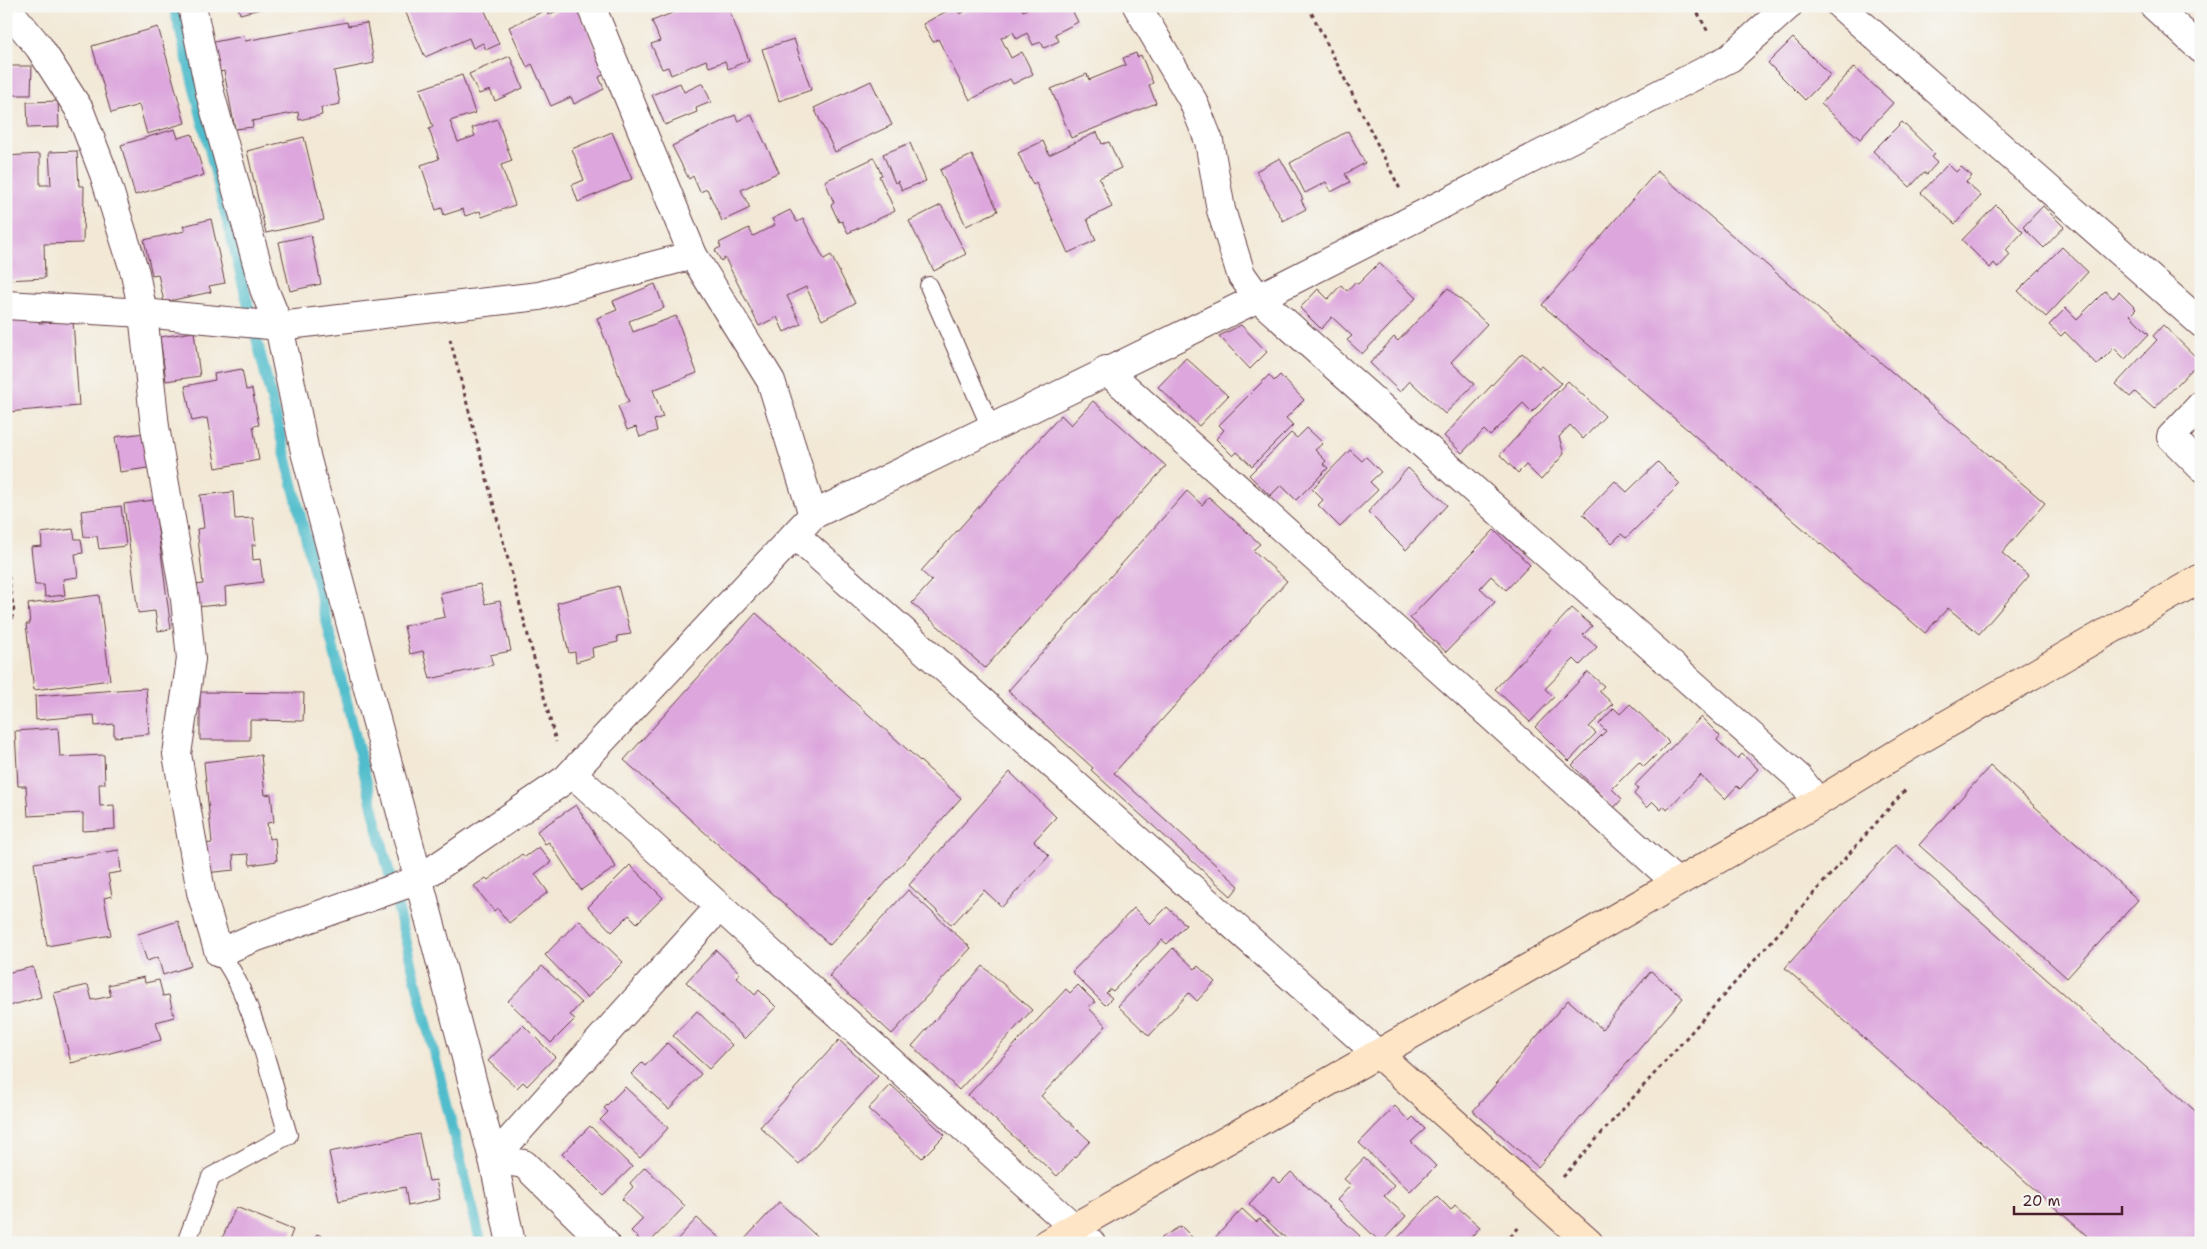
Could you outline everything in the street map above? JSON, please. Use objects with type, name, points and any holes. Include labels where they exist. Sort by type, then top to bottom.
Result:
[{"type":"street","points":[[192,6],[210,93],[264,289],[279,326],[305,452],[493,1159],[511,1243]]},
{"type":"street","points":[[591,6],[693,255],[770,381],[804,525],[1379,1055],[1589,1243]]},
{"type":"street","points":[[1137,6],[1193,101],[1209,141],[1221,210],[1241,274],[1258,298],[1799,778],[1818,802]]},
{"type":"street","points":[[6,7],[39,47],[79,108],[104,174],[129,255],[143,313],[155,427],[185,599],[191,659],[178,754],[201,892],[219,953],[251,939],[418,880],[569,776],[804,525],[1106,370],[1258,298],[1730,58],[1788,6]]},
{"type":"street","points":[[1841,6],[2201,324]]},
{"type":"street","points":[[2154,6],[2201,49]]},
{"type":"street","points":[[6,305],[143,313],[279,326],[539,296],[693,255]]},
{"type":"street","points":[[1106,370],[1676,882]]},
{"type":"street","points":[[2201,405],[2170,437],[2201,467]]},
{"type":"street","points":[[1047,1243],[1082,1235],[1379,1055],[1676,882],[1818,802],[1911,745],[2201,578]]},
{"type":"street","points":[[569,776],[719,907],[1082,1235]]},
{"type":"street","points":[[493,1159],[719,907]]},
{"type":"street","points":[[493,1159],[524,1164],[605,1243]]},
{"type":"lane","points":[[929,286],[992,430]]},
{"type":"lane","points":[[186,1243],[211,1177],[288,1135],[250,1016],[229,964],[219,953]]},
{"type":"path","points":[[1308,6],[1414,218]]},
{"type":"path","points":[[441,308],[569,776]]},
{"type":"path","points":[[6,560],[14,612],[6,632]]},
{"type":"path","points":[[1505,1243],[1921,772],[1911,745]]},
{"type":"building","points":[[238,6],[268,6],[268,7],[240,14]]},
{"type":"building","points":[[403,6],[483,6],[499,44],[486,50],[483,43],[473,48],[469,38],[425,57]]},
{"type":"building","points":[[567,6],[577,6],[607,73],[599,77],[604,89],[574,104],[571,97],[551,106],[532,64],[527,67],[509,27],[546,10],[548,15]]},
{"type":"building","points":[[690,6],[718,6],[720,10],[728,7],[749,60],[728,69],[725,61],[709,67],[706,60],[671,75],[668,67],[662,69],[651,44],[660,41],[652,21]]},
{"type":"building","points":[[956,6],[960,14],[975,6],[1021,6],[1023,11],[1032,6],[1070,6],[1078,22],[1055,34],[1059,41],[1044,48],[1041,42],[1033,45],[1027,33],[1017,39],[1013,32],[1001,38],[1011,58],[1022,52],[1033,74],[1013,84],[1010,79],[970,100],[938,39],[933,42],[923,24]]},
{"type":"building","points":[[347,22],[348,26],[367,23],[374,63],[334,71],[340,104],[321,108],[322,115],[299,120],[298,112],[252,121],[253,127],[235,129],[224,71],[220,72],[214,42],[244,36],[245,41]]},
{"type":"building","points":[[158,27],[185,123],[147,134],[139,105],[111,113],[92,46]]},
{"type":"building","points":[[1793,38],[1830,75],[1805,100],[1768,63]]},
{"type":"building","points":[[794,39],[811,90],[779,101],[762,49]]},
{"type":"building","points":[[1136,53],[1137,57],[1141,55],[1153,83],[1149,85],[1156,103],[1071,138],[1051,89],[1087,74],[1089,80],[1126,65],[1123,58]]},
{"type":"building","points":[[510,56],[523,88],[495,101],[490,90],[479,94],[469,74]]},
{"type":"building","points":[[6,66],[32,66],[31,95],[6,95]]},
{"type":"building","points":[[1854,67],[1893,103],[1860,139],[1821,104]]},
{"type":"building","points":[[462,75],[475,113],[450,121],[458,142],[475,136],[472,128],[497,119],[512,161],[501,165],[515,205],[482,217],[480,211],[465,216],[463,209],[444,215],[442,208],[436,210],[421,165],[439,159],[429,129],[433,127],[420,89]]},
{"type":"building","points":[[871,81],[892,125],[835,152],[814,108]]},
{"type":"building","points":[[680,83],[684,92],[703,83],[711,102],[696,108],[697,112],[665,125],[652,95]]},
{"type":"building","points":[[58,101],[59,127],[28,128],[27,102]]},
{"type":"building","points":[[751,114],[779,172],[741,190],[750,208],[722,221],[707,189],[700,192],[693,176],[689,179],[672,146],[735,115],[738,121]]},
{"type":"building","points":[[1902,122],[1935,154],[1931,157],[1937,163],[1927,174],[1924,172],[1910,187],[1873,151]]},
{"type":"building","points":[[175,129],[178,138],[192,134],[204,175],[135,195],[121,145]]},
{"type":"building","points":[[1348,131],[1365,163],[1345,174],[1350,182],[1331,192],[1326,182],[1305,193],[1290,163]]},
{"type":"building","points":[[612,132],[632,179],[578,202],[572,185],[584,180],[572,149]]},
{"type":"building","points":[[1097,132],[1102,144],[1109,142],[1121,168],[1099,178],[1112,207],[1087,219],[1096,240],[1068,253],[1036,183],[1033,185],[1018,153],[1043,141],[1049,155]]},
{"type":"building","points":[[304,137],[324,220],[266,233],[247,151]]},
{"type":"building","points":[[910,143],[926,181],[902,190],[898,181],[895,183],[883,154]]},
{"type":"building","points":[[77,151],[79,186],[84,186],[83,243],[44,244],[45,278],[7,280],[6,156],[40,154],[40,185],[51,185],[49,152]]},
{"type":"building","points":[[972,155],[998,211],[966,226],[940,170]]},
{"type":"building","points":[[874,158],[882,175],[879,176],[895,211],[848,233],[842,221],[839,222],[831,205],[834,203],[825,181]]},
{"type":"building","points":[[1280,158],[1303,199],[1301,200],[1306,209],[1283,221],[1256,171]]},
{"type":"building","points":[[1948,164],[1956,172],[1961,167],[1972,176],[1966,182],[1981,196],[1955,224],[1921,193]]},
{"type":"building","points":[[1657,171],[2045,503],[2002,553],[2029,576],[1979,634],[1948,608],[1925,633],[1542,305]]},
{"type":"building","points":[[941,205],[966,254],[934,271],[909,221]]},
{"type":"building","points":[[1996,205],[2023,232],[2006,250],[2010,255],[1998,268],[1994,263],[1990,268],[1962,240]]},
{"type":"building","points":[[2043,206],[2064,227],[2044,248],[2023,227]]},
{"type":"building","points":[[790,210],[797,222],[803,219],[824,259],[831,255],[855,303],[822,320],[806,287],[787,296],[801,324],[784,332],[777,317],[759,326],[725,258],[721,261],[715,250],[721,247],[719,243],[749,228],[753,236],[775,225],[772,219]]},
{"type":"building","points":[[211,219],[225,283],[209,286],[211,292],[164,302],[158,274],[152,275],[144,240],[185,231],[183,226]]},
{"type":"building","points":[[311,235],[321,284],[290,291],[279,242]]},
{"type":"building","points":[[2062,247],[2088,272],[2046,317],[2018,291]]},
{"type":"building","points":[[1379,263],[1416,298],[1362,354],[1347,340],[1352,336],[1332,317],[1321,329],[1300,308],[1318,289],[1328,299],[1341,285],[1347,291],[1355,282],[1358,284]]},
{"type":"building","points":[[655,284],[664,308],[629,321],[633,332],[676,316],[697,373],[653,390],[663,417],[654,420],[657,431],[640,437],[636,427],[627,430],[618,406],[629,402],[597,318],[617,310],[613,301]]},
{"type":"building","points":[[1448,288],[1487,324],[1451,362],[1474,384],[1445,414],[1410,381],[1400,392],[1370,363],[1394,337],[1398,341]]},
{"type":"building","points":[[2105,291],[2113,298],[2119,292],[2136,309],[2130,315],[2149,334],[2125,359],[2114,348],[2097,365],[2065,332],[2061,336],[2049,325],[2066,308],[2077,319]]},
{"type":"building","points":[[39,318],[39,323],[73,321],[79,406],[7,412],[6,320]]},
{"type":"building","points":[[1241,325],[1267,352],[1250,369],[1219,336]]},
{"type":"building","points":[[2163,325],[2200,361],[2154,409],[2135,392],[2130,397],[2116,384],[2157,340],[2153,336]]},
{"type":"building","points":[[194,332],[200,376],[166,381],[160,337]]},
{"type":"building","points":[[1522,353],[1539,368],[1541,365],[1561,383],[1532,412],[1523,403],[1490,436],[1484,430],[1462,453],[1444,436]]},
{"type":"building","points":[[1186,358],[1228,396],[1199,426],[1158,387]]},
{"type":"building","points":[[242,369],[246,390],[252,389],[259,425],[253,426],[259,460],[216,468],[207,418],[192,421],[185,386],[215,380],[214,374]]},
{"type":"building","points":[[1269,375],[1274,381],[1280,375],[1304,400],[1286,418],[1293,425],[1252,466],[1237,452],[1233,456],[1216,439],[1224,430],[1219,425]]},
{"type":"building","points":[[1568,381],[1605,416],[1583,439],[1570,425],[1559,437],[1564,454],[1541,480],[1526,465],[1518,473],[1500,455]]},
{"type":"building","points":[[1093,401],[1166,466],[985,668],[912,603],[932,581],[921,571],[1061,415],[1071,425]]},
{"type":"building","points":[[1307,428],[1323,443],[1315,450],[1326,461],[1323,464],[1328,468],[1296,500],[1281,485],[1270,496],[1249,475],[1291,433],[1297,438]]},
{"type":"building","points":[[144,433],[148,468],[120,472],[115,437]]},
{"type":"building","points":[[1350,450],[1362,461],[1366,457],[1381,472],[1370,482],[1378,490],[1340,527],[1318,505],[1323,500],[1312,489]]},
{"type":"building","points":[[1658,462],[1680,484],[1626,538],[1621,534],[1612,543],[1583,514],[1615,481],[1627,492]]},
{"type":"building","points":[[1408,468],[1447,505],[1406,550],[1368,512]]},
{"type":"building","points":[[1187,491],[1202,505],[1209,497],[1260,544],[1253,550],[1287,581],[1114,773],[1239,886],[1231,896],[1091,770],[1093,768],[1008,691]]},
{"type":"building","points":[[233,492],[235,519],[253,518],[256,545],[252,545],[253,560],[260,559],[263,582],[225,587],[226,604],[197,607],[195,585],[203,584],[197,529],[204,528],[200,495]]},
{"type":"building","points":[[154,500],[171,629],[158,631],[155,611],[138,613],[124,504]]},
{"type":"building","points":[[121,506],[126,546],[99,549],[97,536],[84,537],[81,511]]},
{"type":"building","points":[[73,529],[75,539],[81,539],[83,553],[75,554],[78,577],[63,579],[65,595],[45,597],[44,585],[35,585],[31,547],[42,546],[41,533]]},
{"type":"building","points":[[1494,530],[1530,565],[1506,590],[1491,576],[1480,588],[1495,602],[1446,652],[1410,618]]},
{"type":"building","points":[[480,584],[485,604],[500,601],[511,651],[490,655],[493,665],[430,679],[423,651],[410,654],[404,626],[445,617],[440,593]]},
{"type":"building","points":[[618,586],[631,634],[617,636],[618,642],[592,648],[593,657],[576,662],[575,652],[569,653],[557,603]]},
{"type":"building","points":[[99,595],[110,680],[34,690],[26,624],[30,624],[28,604]]},
{"type":"building","points":[[1572,608],[1592,626],[1583,635],[1597,647],[1580,665],[1574,659],[1545,689],[1554,697],[1530,722],[1495,689]]},
{"type":"building","points":[[756,613],[961,798],[830,945],[624,760]]},
{"type":"building","points":[[1588,672],[1604,686],[1599,691],[1613,704],[1589,727],[1596,733],[1569,761],[1535,727]]},
{"type":"building","points":[[146,688],[149,734],[114,737],[114,724],[95,726],[94,715],[36,720],[35,696]]},
{"type":"building","points":[[200,692],[304,693],[303,721],[250,720],[250,740],[200,740]]},
{"type":"building","points":[[1630,704],[1669,742],[1644,767],[1639,762],[1612,789],[1622,799],[1614,808],[1572,765],[1606,731],[1599,724],[1614,708],[1620,714]]},
{"type":"building","points":[[1701,717],[1720,736],[1717,740],[1737,759],[1742,754],[1758,769],[1740,789],[1737,786],[1725,799],[1700,775],[1667,810],[1664,806],[1661,810],[1653,802],[1647,808],[1634,794],[1638,789],[1635,785]]},
{"type":"building","points":[[58,728],[60,757],[104,755],[105,784],[99,784],[100,806],[114,805],[115,829],[83,831],[83,813],[28,816],[26,786],[18,786],[15,731]]},
{"type":"building","points":[[261,755],[265,795],[271,794],[274,822],[267,823],[269,839],[275,838],[277,861],[250,865],[248,854],[233,855],[234,870],[205,873],[202,844],[212,843],[204,762]]},
{"type":"building","points":[[1990,766],[2138,900],[2067,978],[1919,845]]},
{"type":"building","points":[[1010,772],[1056,817],[1034,841],[1049,856],[1002,907],[984,890],[952,925],[909,885]]},
{"type":"building","points":[[576,805],[616,867],[581,890],[549,842],[545,844],[537,831]]},
{"type":"building","points":[[1895,845],[2201,1116],[2201,1243],[2095,1243],[1785,968]]},
{"type":"building","points":[[539,847],[551,862],[535,874],[548,892],[509,923],[497,908],[494,911],[474,886],[486,878],[488,880],[522,854],[525,857]]},
{"type":"building","points":[[119,850],[121,872],[108,874],[112,896],[104,898],[111,935],[47,946],[34,863]]},
{"type":"building","points":[[630,865],[663,898],[637,923],[629,915],[612,932],[588,907]]},
{"type":"building","points":[[908,890],[971,948],[892,1034],[829,976]]},
{"type":"building","points":[[1167,907],[1186,925],[1167,944],[1162,940],[1113,991],[1110,989],[1106,993],[1112,998],[1105,1005],[1072,972],[1134,908],[1150,924]]},
{"type":"building","points":[[579,920],[623,962],[587,998],[545,955]]},
{"type":"building","points":[[178,921],[191,966],[163,975],[158,957],[147,961],[138,934]]},
{"type":"building","points":[[1173,948],[1195,969],[1198,966],[1215,982],[1197,1001],[1189,993],[1149,1036],[1118,1006]]},
{"type":"building","points":[[716,950],[740,973],[736,977],[755,995],[759,990],[776,1007],[745,1039],[686,982]]},
{"type":"building","points":[[542,966],[581,1003],[570,1015],[575,1019],[551,1043],[508,1001]]},
{"type":"building","points":[[983,966],[1032,1010],[959,1090],[912,1046]]},
{"type":"building","points":[[33,967],[41,997],[6,1007],[6,973]]},
{"type":"building","points":[[1651,971],[1683,998],[1538,1167],[1473,1111],[1568,1000],[1602,1029]]},
{"type":"building","points":[[144,977],[145,983],[159,980],[163,996],[169,995],[174,1017],[156,1022],[161,1040],[71,1063],[54,993],[88,985],[92,1000],[111,996],[108,985]]},
{"type":"building","points":[[1078,985],[1095,1002],[1088,1007],[1106,1026],[1041,1096],[1090,1141],[1057,1176],[968,1095],[1066,989],[1070,993]]},
{"type":"building","points":[[697,1011],[732,1045],[709,1069],[673,1036]]},
{"type":"building","points":[[523,1025],[555,1057],[527,1086],[523,1082],[517,1088],[488,1061]]},
{"type":"building","points":[[839,1040],[878,1076],[799,1164],[760,1127]]},
{"type":"building","points":[[667,1043],[701,1074],[669,1109],[631,1074],[642,1063],[645,1066]]},
{"type":"building","points":[[891,1085],[945,1135],[922,1158],[868,1109]]},
{"type":"building","points":[[625,1087],[668,1128],[640,1158],[600,1120],[608,1112],[604,1108]]},
{"type":"building","points":[[1395,1106],[1409,1121],[1413,1117],[1425,1129],[1411,1142],[1436,1166],[1410,1192],[1359,1143]]},
{"type":"building","points":[[590,1126],[632,1167],[603,1195],[562,1154]]},
{"type":"building","points":[[419,1134],[429,1181],[436,1180],[440,1199],[408,1206],[405,1187],[339,1201],[329,1152]]},
{"type":"building","points":[[1364,1158],[1394,1186],[1384,1196],[1406,1216],[1381,1243],[1337,1200],[1351,1185],[1344,1179]]},
{"type":"building","points":[[645,1167],[685,1206],[649,1243],[643,1243],[631,1231],[643,1219],[622,1199],[633,1187],[630,1183]]},
{"type":"building","points":[[1291,1172],[1360,1236],[1354,1243],[1291,1243],[1249,1204],[1273,1177],[1280,1183]]},
{"type":"building","points":[[1437,1196],[1451,1210],[1455,1205],[1480,1227],[1466,1243],[1393,1243]]},
{"type":"building","points":[[779,1202],[824,1243],[746,1243],[743,1241]]},
{"type":"building","points":[[236,1207],[293,1230],[288,1243],[220,1243]]},
{"type":"building","points":[[1242,1209],[1256,1222],[1260,1219],[1281,1239],[1278,1243],[1210,1243]]},
{"type":"building","points":[[697,1218],[725,1243],[674,1243]]},
{"type":"building","points":[[1181,1226],[1198,1243],[1157,1243],[1164,1236]]},
{"type":"building","points":[[317,1234],[338,1243],[313,1243]]},
{"type":"waterway","points":[[174,6],[481,1243]]}]
